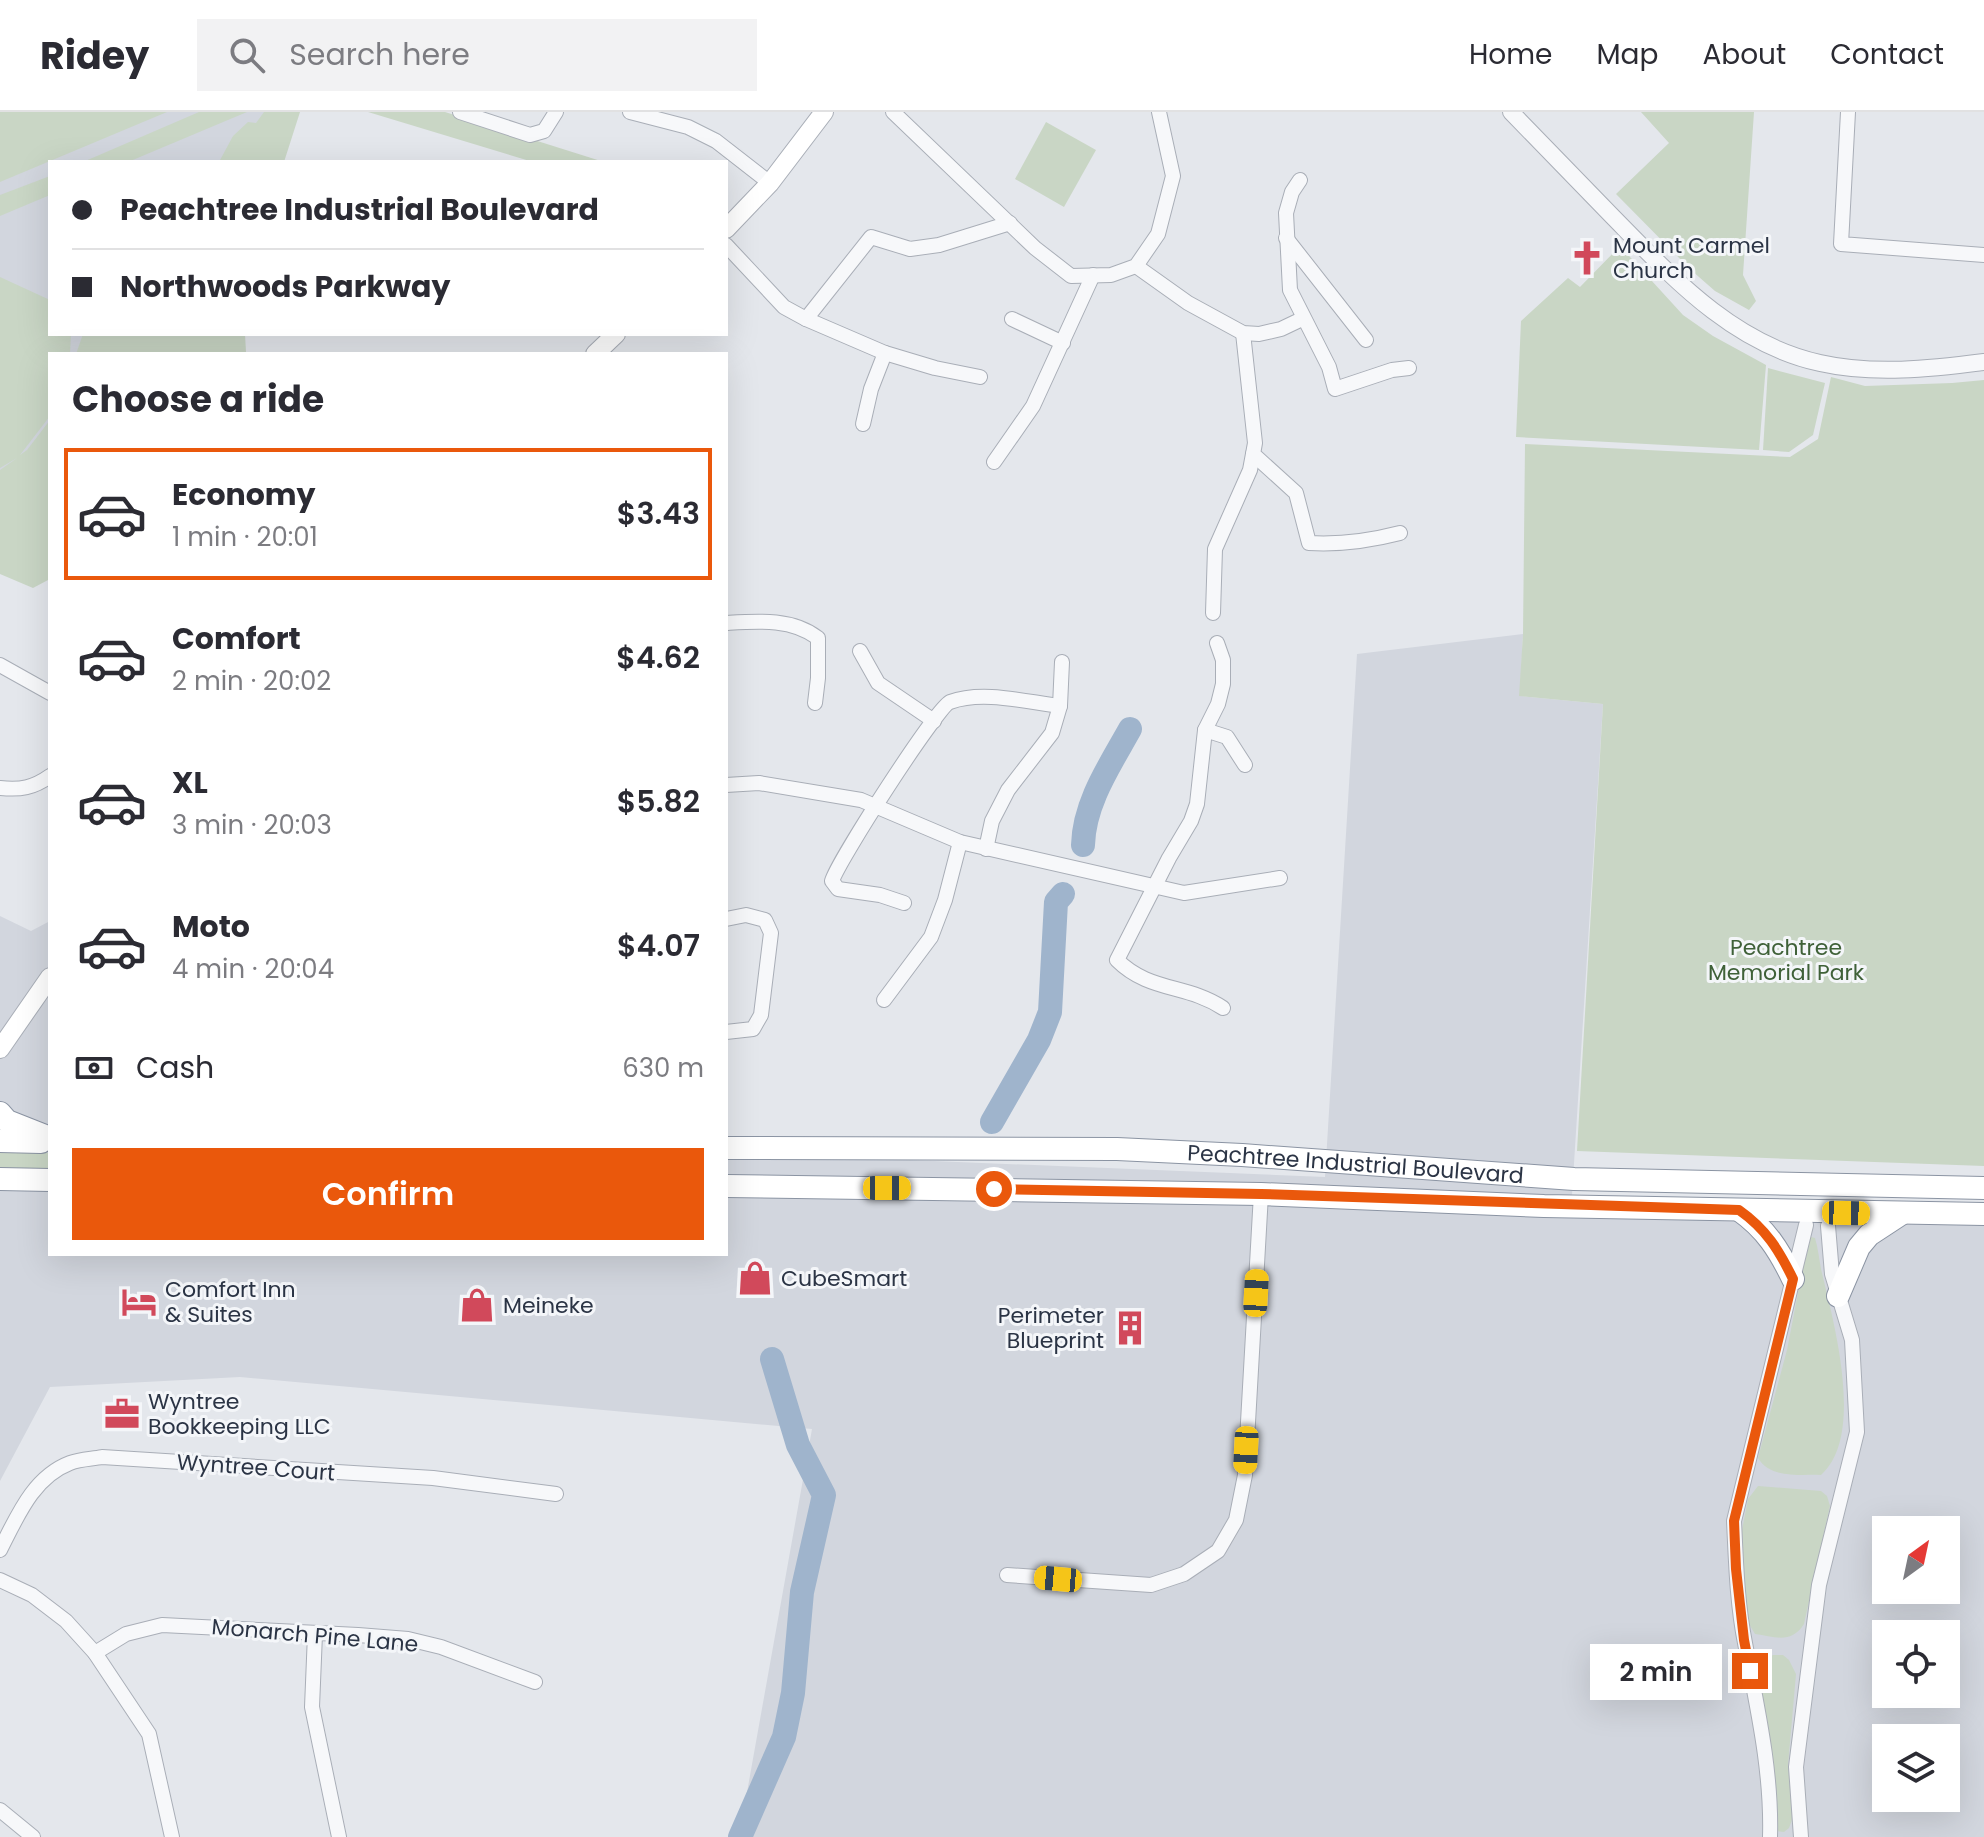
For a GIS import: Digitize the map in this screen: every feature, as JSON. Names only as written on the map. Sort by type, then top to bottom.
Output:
[{"type":"highway","points":[[0,1113],[7,1121],[48,1139]]},
{"type":"highway","points":[[0,1141],[48,1140]]},
{"type":"highway","name":"Peachtree Industrial Boulevard","points":[[728,1148],[1117,1149],[1574,1179],[1984,1188]]},
{"type":"highway","points":[[0,1179],[48,1180]]},
{"type":"highway","name":"Peachtree Industrial Boulevard","points":[[728,1186],[1261,1194],[1739,1210],[1984,1214]]},
{"type":"highway","points":[[1739,1210],[1759,1225],[1778,1248],[1793,1279]]},
{"type":"highway","points":[[1838,1296],[1859,1247],[1869,1235],[1901,1214]]},
{"type":"main road","points":[[728,227],[770,183],[824,112]]},
{"type":"main road","points":[[597,352],[614,336]]},
{"type":"main road","points":[[0,1049],[48,980]]},
{"type":"street","points":[[460,112],[530,135],[544,131],[556,112]]},
{"type":"street","points":[[630,112],[688,127],[716,141],[770,183]]},
{"type":"street","points":[[893,112],[1035,248],[1071,276],[1111,275],[1136,266],[1158,234],[1173,176],[1159,112]]},
{"type":"street","points":[[1511,112],[1681,287],[1722,319],[1771,346],[1819,363],[1865,369],[1938,368],[1984,362]]},
{"type":"street","points":[[1848,112],[1841,244],[1984,255]]},
{"type":"street","points":[[1300,180],[1292,192],[1286,213],[1290,290],[1329,367],[1335,389],[1392,370],[1409,368]]},
{"type":"street","points":[[806,319],[871,237],[910,249],[939,245],[1010,223]]},
{"type":"street","points":[[1286,238],[1366,340]]},
{"type":"street","points":[[728,247],[784,307],[806,319],[885,353],[980,377]]},
{"type":"street","points":[[1136,266],[1188,303],[1243,333],[1259,334],[1281,329],[1302,319]]},
{"type":"street","points":[[994,462],[1033,406],[1093,275]]},
{"type":"street","points":[[1012,319],[1063,343]]},
{"type":"street","points":[[1213,613],[1215,549],[1250,470],[1255,443],[1243,333]]},
{"type":"street","points":[[863,424],[871,389],[885,353]]},
{"type":"street","points":[[1253,454],[1296,493],[1309,543],[1337,545],[1400,533]]},
{"type":"street","points":[[728,623],[765,621],[805,628],[818,638],[815,703]]},
{"type":"street","points":[[1217,643],[1223,660],[1223,684],[1218,704],[1205,730],[1200,784],[1191,821],[1117,960],[1127,971],[1160,985],[1204,995],[1223,1008]]},
{"type":"street","points":[[860,651],[878,683],[934,721]]},
{"type":"street","points":[[986,849],[992,821],[1008,790],[1052,733],[1060,706],[1062,662]]},
{"type":"street","points":[[0,665],[48,692]]},
{"type":"street","points":[[904,903],[880,895],[838,889],[832,881],[875,806],[946,704],[970,696],[1060,706]]},
{"type":"street","points":[[1205,730],[1227,737],[1245,765]]},
{"type":"street","points":[[0,788],[20,790],[36,786],[48,777]]},
{"type":"street","points":[[728,785],[759,783],[861,800],[960,842],[1184,893],[1280,878]]},
{"type":"street","points":[[884,1000],[931,937],[945,900],[960,842]]},
{"type":"street","points":[[728,919],[746,915],[765,920],[771,933],[761,1015],[753,1029],[728,1032]]},
{"type":"street","points":[[1007,1575],[1151,1585],[1184,1574],[1218,1551],[1236,1520],[1245,1475],[1261,1194]]},
{"type":"street","points":[[1770,1837],[1771,1812],[1762,1727],[1744,1640],[1734,1521],[1806,1225]]},
{"type":"street","points":[[1801,1837],[1796,1767],[1819,1585],[1857,1432],[1852,1340],[1832,1274],[1828,1226]]},
{"type":"street","name":"Wyntree Court","points":[[0,1550],[25,1503],[46,1477],[71,1462],[102,1457],[433,1478],[556,1494]]},
{"type":"street","points":[[0,1580],[32,1595],[66,1621],[95,1653],[149,1734],[172,1837]]},
{"type":"street","name":"Monarch Pine Lane","points":[[95,1653],[126,1634],[162,1625],[408,1639],[473,1657],[535,1682]]},
{"type":"street","points":[[315,1634],[312,1707],[339,1837]]},
{"type":"street","points":[[0,1810],[33,1837]]},
{"type":"shaded area","points":[[0,112],[267,112],[238,160],[48,160],[48,336],[109,336],[101,352],[48,352],[48,454],[0,481]]},
{"type":"shaded area","points":[[1523,634],[1520,696],[1603,704],[1571,1211],[1627,1219],[1820,1206],[1984,1206],[1984,1837],[739,1837],[812,1429],[240,1377],[50,1387],[0,1481],[0,916],[31,931],[48,922],[48,1256],[728,1256],[728,1157],[885,1159],[1325,1177],[1357,654]]},
{"type":"green space","points":[[0,112],[167,112],[48,160],[0,182]]},
{"type":"green space","points":[[199,112],[247,112],[133,160],[88,160]]},
{"type":"green space","points":[[264,112],[300,112],[285,160],[220,160],[233,136],[248,122],[256,123]]},
{"type":"green space","points":[[368,112],[445,112],[598,160],[526,160]]},
{"type":"green space","points":[[1641,112],[1754,112],[1743,275],[1756,301],[1749,310],[1715,291],[1616,194],[1669,143]]},
{"type":"green space","points":[[1046,122],[1096,150],[1064,207],[1015,179]]},
{"type":"green space","points":[[48,177],[48,196],[0,216],[0,195]]},
{"type":"green space","points":[[1620,246],[1683,315],[1713,336],[1766,365],[1759,450],[1516,437],[1521,321],[1568,278],[1580,287]]},
{"type":"green space","points":[[0,277],[48,299],[48,336],[71,336],[70,352],[48,352],[48,419],[20,455],[48,423],[48,580],[33,588],[0,574],[0,470],[17,458],[0,468]]},
{"type":"green space","points":[[82,336],[245,336],[246,352],[77,352]]},
{"type":"green space","points":[[1768,368],[1825,383],[1813,435],[1789,452],[1763,450]]},
{"type":"green space","name":"Peachtree Memorial Park","points":[[1831,377],[1865,386],[1984,380],[1984,1166],[1577,1151],[1603,704],[1519,696],[1523,634],[1525,444],[1790,457],[1818,439]]},
{"type":"green space","points":[[0,1152],[48,1153],[48,1171],[0,1170]]},
{"type":"green space","points":[[1811,1237],[1816,1242],[1838,1346],[1844,1406],[1842,1433],[1834,1457],[1821,1475],[1786,1474],[1770,1469],[1758,1458],[1787,1350]]},
{"type":"green space","points":[[1758,1486],[1821,1491],[1827,1496],[1830,1506],[1804,1624],[1788,1637],[1755,1634],[1746,1619],[1742,1530],[1748,1499]]},
{"type":"green space","points":[[1773,1655],[1783,1655],[1796,1674],[1788,1765],[1793,1817],[1784,1832],[1774,1827],[1757,1672],[1761,1662]]},
{"type":"waterway","points":[[1083,845],[1084,829],[1093,799],[1130,729]]},
{"type":"waterway","points":[[992,1122],[1039,1040],[1050,1012],[1056,902],[1063,894]]},
{"type":"waterway","points":[[740,1837],[784,1737],[793,1693],[802,1592],[824,1495],[798,1445],[772,1359]]},
{"type":"place","name":"Mount Carmel Church","points":[[1587,258]]},
{"type":"place","name":"CubeSmart","points":[[755,1278]]},
{"type":"place","name":"Comfort Inn & Suites","points":[[139,1302]]},
{"type":"place","name":"Meineke","points":[[477,1305]]},
{"type":"place","name":"Perimeter Blueprint","points":[[1130,1328]]},
{"type":"place","name":"Wyntree Bookkeeping LLC","points":[[122,1414]]},
{"type":"route","points":[[994,1189],[1261,1194],[1544,1206],[1739,1210],[1759,1225],[1778,1248],[1793,1279],[1734,1521],[1736,1569],[1750,1671]]}]
